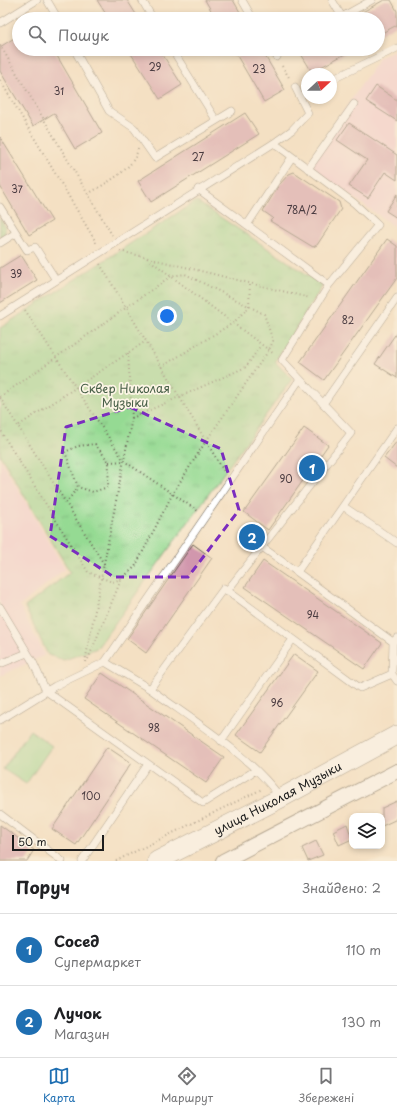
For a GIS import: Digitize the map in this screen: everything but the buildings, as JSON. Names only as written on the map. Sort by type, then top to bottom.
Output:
[{"type":"main road","name":"улица Николая Музыки","points":[[157,861],[276,791],[397,735]]},
{"type":"street","points":[[223,861],[397,771]]},
{"type":"lane","points":[[18,12],[37,0]]},
{"type":"lane","points":[[47,0],[54,12]]},
{"type":"lane","points":[[142,0],[149,12]]},
{"type":"lane","points":[[242,0],[249,12]]},
{"type":"lane","points":[[332,0],[337,12]]},
{"type":"lane","points":[[351,12],[372,0]]},
{"type":"lane","points":[[0,23],[12,16]]},
{"type":"lane","points":[[385,54],[397,48]]},
{"type":"lane","points":[[78,56],[109,111],[134,128],[155,158],[232,110]]},
{"type":"lane","points":[[176,56],[216,120]]},
{"type":"lane","points":[[337,77],[380,56]]},
{"type":"lane","points":[[0,316],[198,189],[274,143],[292,130],[308,113],[295,87]]},
{"type":"lane","points":[[308,169],[354,104]]},
{"type":"lane","points":[[227,591],[351,433],[282,360],[329,285],[378,225],[354,203],[274,143]]},
{"type":"lane","points":[[247,225],[292,157]]},
{"type":"lane","points":[[198,189],[329,285]]},
{"type":"lane","points":[[0,207],[27,250],[35,247],[56,280]]},
{"type":"lane","points":[[0,243],[16,232]]},
{"type":"lane","points":[[322,404],[397,298]]},
{"type":"lane","points":[[0,720],[46,691],[106,662],[300,379]]},
{"type":"lane","points":[[297,572],[397,428]]},
{"type":"lane","points":[[343,506],[397,543]]},
{"type":"lane","points":[[262,547],[395,640],[392,674],[397,681]]},
{"type":"lane","points":[[150,689],[224,588],[360,688],[392,674]]},
{"type":"lane","points":[[0,607],[27,653],[46,691],[203,803],[256,770]]},
{"type":"lane","points":[[221,741],[293,639]]},
{"type":"lane","points":[[0,664],[27,653]]},
{"type":"lane","points":[[106,662],[150,689],[221,741],[243,758],[276,791]]},
{"type":"lane","points":[[82,861],[148,764]]},
{"type":"lane","points":[[0,814],[62,861]]},
{"type":"path","points":[[0,45],[116,242]]},
{"type":"path","points":[[278,56],[295,87]]},
{"type":"path","points":[[0,80],[104,250],[146,257],[319,300]]},
{"type":"path","points":[[88,194],[125,169],[137,154],[140,136]]},
{"type":"path","points":[[95,256],[230,481]]},
{"type":"path","points":[[146,257],[282,360]]},
{"type":"path","points":[[83,673],[122,579],[135,567],[173,494],[206,441],[269,350],[273,340],[264,314],[185,274],[171,276],[0,397],[104,564]]},
{"type":"path","points":[[161,367],[233,323],[249,307],[250,283]]},
{"type":"path","points":[[21,303],[124,461],[206,516]]},
{"type":"path","points":[[18,426],[146,341]]},
{"type":"path","points":[[132,418],[246,367],[261,345]]},
{"type":"path","points":[[83,673],[132,418],[128,353]]},
{"type":"path","points":[[0,428],[3,436],[88,572],[101,579],[112,582],[122,579]]},
{"type":"path","points":[[95,444],[109,462],[108,486],[93,492],[78,487],[65,452],[78,446],[95,444]]},
{"type":"path","points":[[109,462],[124,461]]},
{"type":"path","points":[[66,504],[78,487]]},
{"type":"path","points":[[116,861],[276,791]]},
{"type":"highlighted area","points":[[130,407],[221,449],[239,510],[188,577],[114,577],[50,536],[66,427]]},
{"type":"shaded area","points":[[397,49],[397,228],[307,166],[379,58]]},
{"type":"shaded area","points":[[0,458],[65,569],[20,606],[45,655],[0,676]]},
{"type":"green space","name":"Сквер Николая Музыки","points":[[196,201],[323,285],[275,362],[292,379],[97,648],[64,660],[48,655],[25,607],[70,572],[0,455],[0,328]]},
{"type":"green space","points":[[0,218],[5,226],[5,233],[0,237]]},
{"type":"green space","points":[[30,730],[52,746],[26,784],[3,769]]},
{"type":"place","name":"Сосед","points":[[312,468]]},
{"type":"place","name":"Лучок","points":[[252,537]]}]
